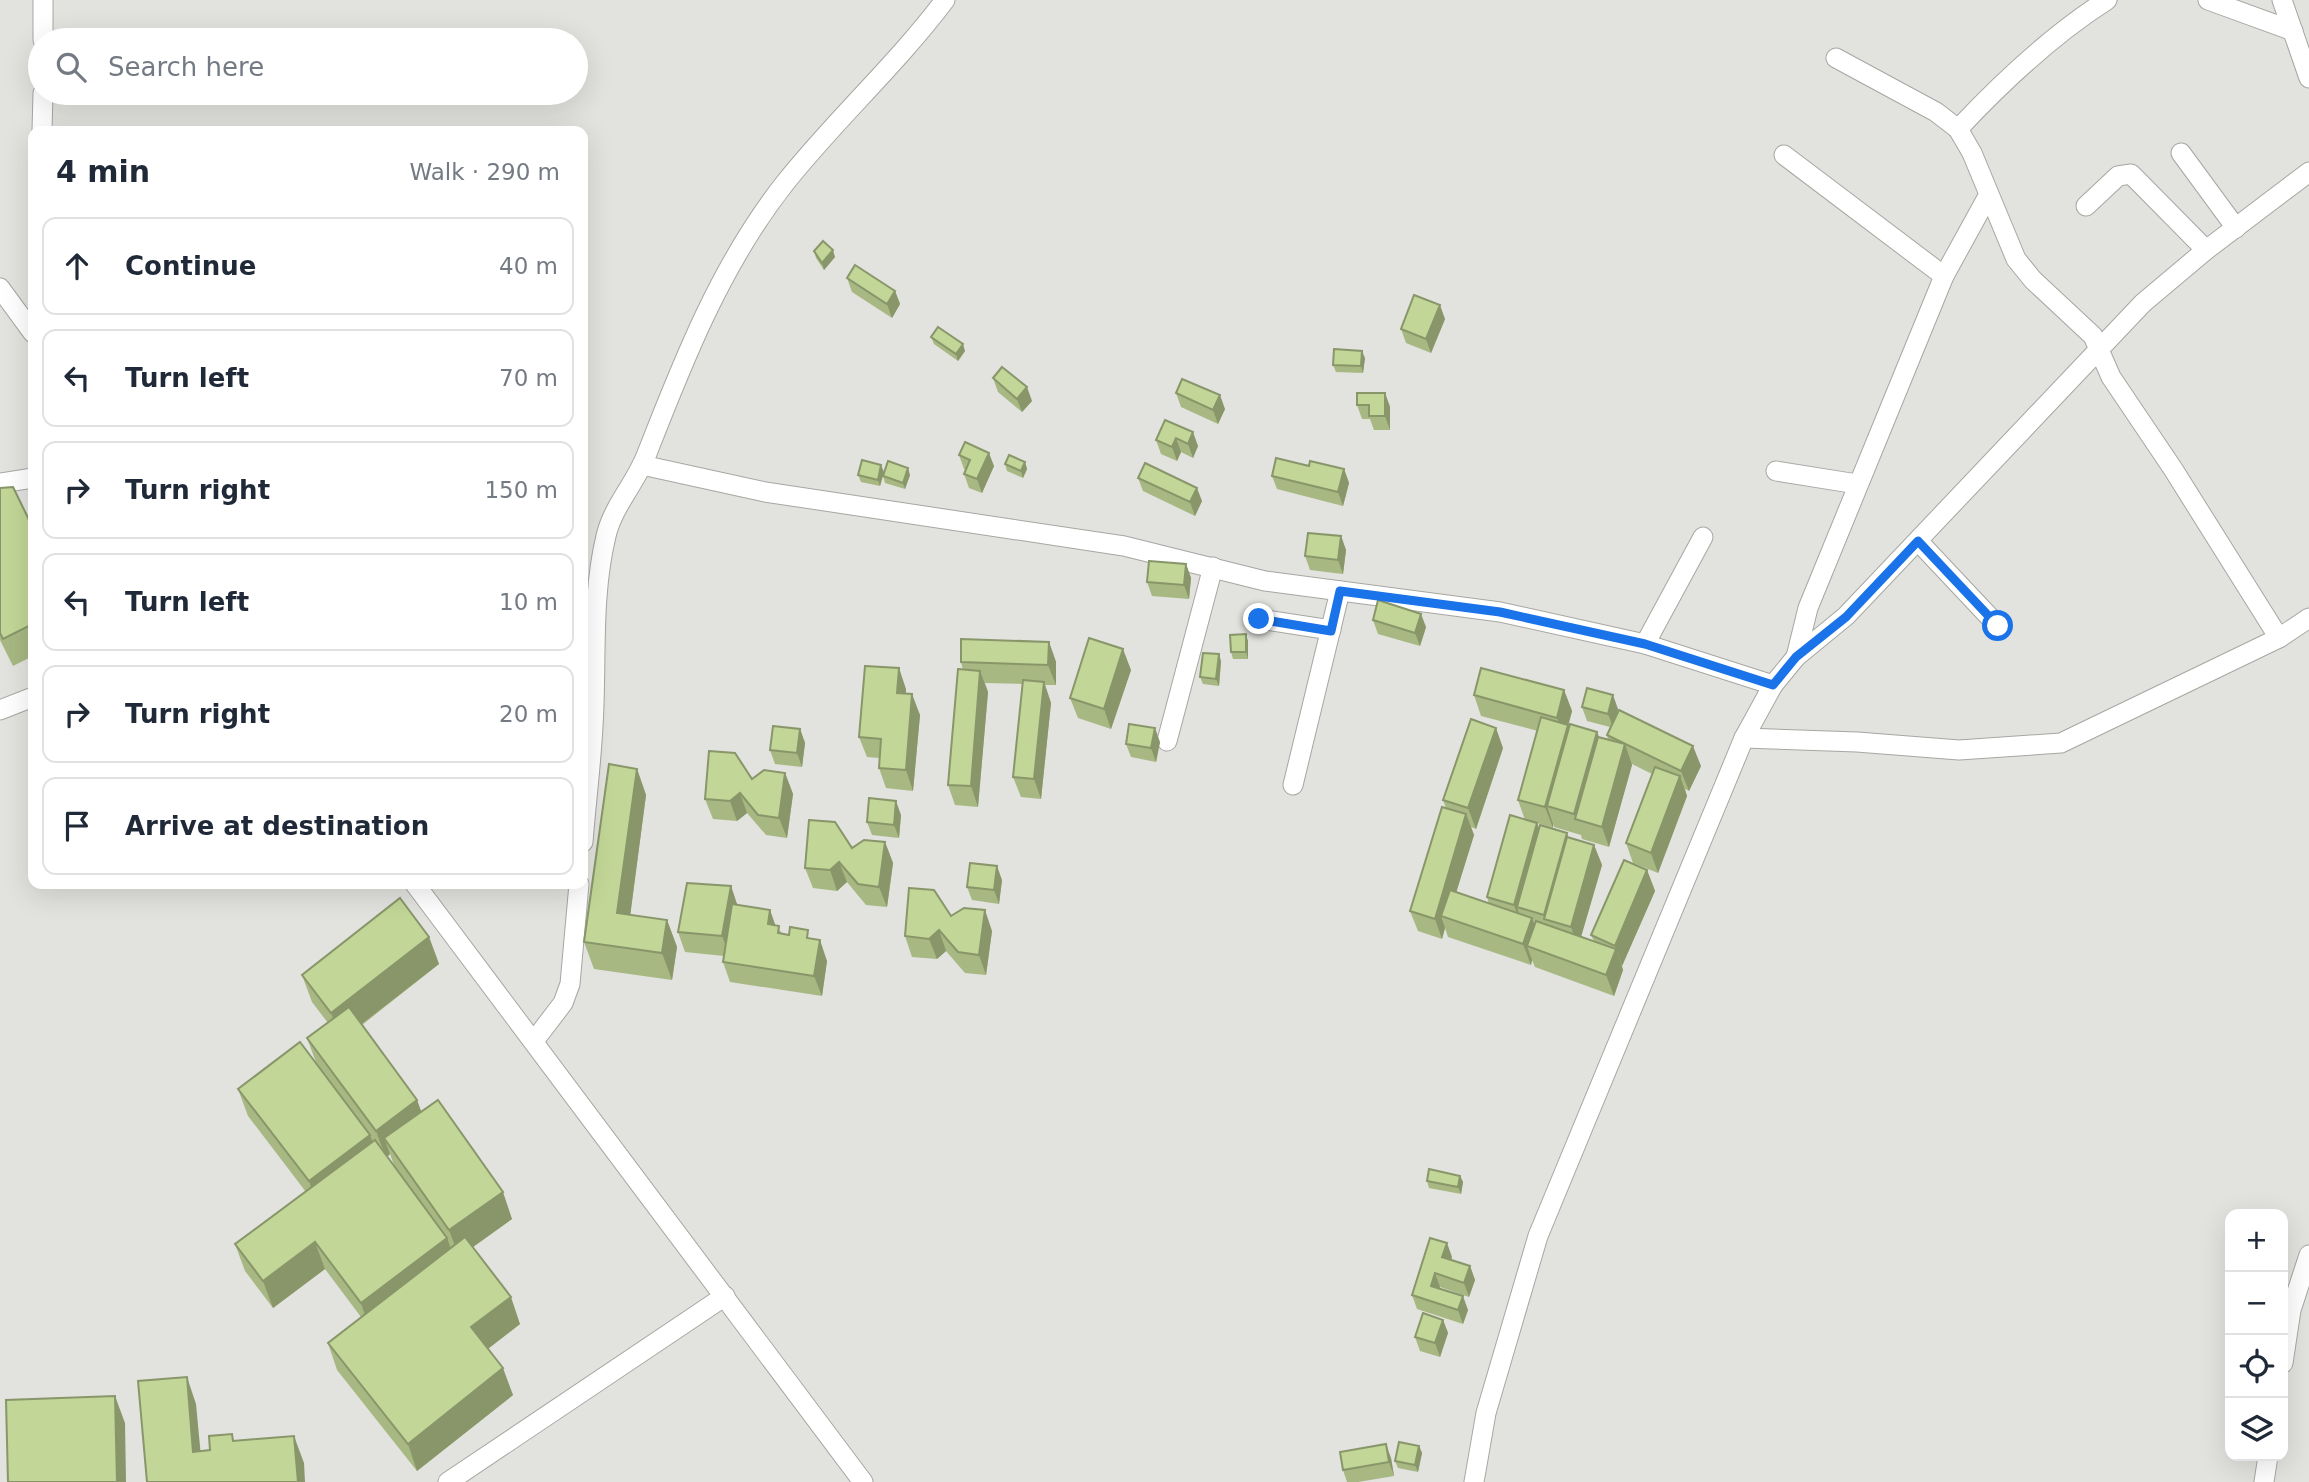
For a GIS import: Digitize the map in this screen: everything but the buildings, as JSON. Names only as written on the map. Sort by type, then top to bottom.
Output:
[{"type":"street","points":[[43,0],[43,28]]},
{"type":"street","points":[[588,784],[593,726],[595,615],[601,561],[616,508],[642,465],[691,341],[741,248],[784,184],[921,31],[945,0]]},
{"type":"street","points":[[1958,129],[1997,87],[2083,15],[2107,0]]},
{"type":"street","points":[[2208,0],[2293,31]]},
{"type":"street","points":[[2282,0],[2309,78]]},
{"type":"street","points":[[1836,58],[1936,112],[1958,129],[1972,153],[2016,259],[2061,307],[2084,325],[2111,377],[2279,638]]},
{"type":"street","points":[[42,126],[43,105]]},
{"type":"street","points":[[2181,153],[2236,228]]},
{"type":"street","points":[[1784,155],[1944,276]]},
{"type":"street","points":[[1474,1482],[1486,1413],[1538,1236],[1744,738],[1773,685],[1796,657],[1846,617],[2144,303],[2206,250],[2309,172]]},
{"type":"street","points":[[2086,206],[2118,176],[2131,174],[2206,250]]},
{"type":"street","points":[[1796,657],[1808,608],[1857,484],[1944,276],[1988,196]]},
{"type":"street","points":[[0,288],[28,326]]},
{"type":"street","points":[[642,465],[765,492],[1124,547],[1265,581],[1500,612],[1645,644],[1773,685]]},
{"type":"street","points":[[1776,471],[1857,484]]},
{"type":"street","points":[[0,483],[28,479]]},
{"type":"street","points":[[1645,644],[1703,537]]},
{"type":"street","points":[[1918,541],[1998,626]]},
{"type":"street","points":[[1167,741],[1213,567]]},
{"type":"street","points":[[1293,785],[1340,591]]},
{"type":"street","points":[[1744,738],[1857,742],[1959,750],[2061,743],[2279,638],[2309,618]]},
{"type":"street","points":[[1259,619],[1331,631]]},
{"type":"street","points":[[0,710],[28,699]]},
{"type":"street","points":[[419,889],[863,1482]]},
{"type":"street","points":[[534,1041],[563,1003],[570,984],[579,889]]},
{"type":"street","points":[[2287,1335],[2291,1310],[2309,1255]]},
{"type":"street","points":[[448,1482],[725,1296]]},
{"type":"street","points":[[2264,1482],[2267,1461]]},
{"type":"route","points":[[1259,619],[1331,631],[1340,591],[1500,612],[1645,644],[1773,685],[1796,657],[1846,617],[1918,541],[1998,626]]}]
